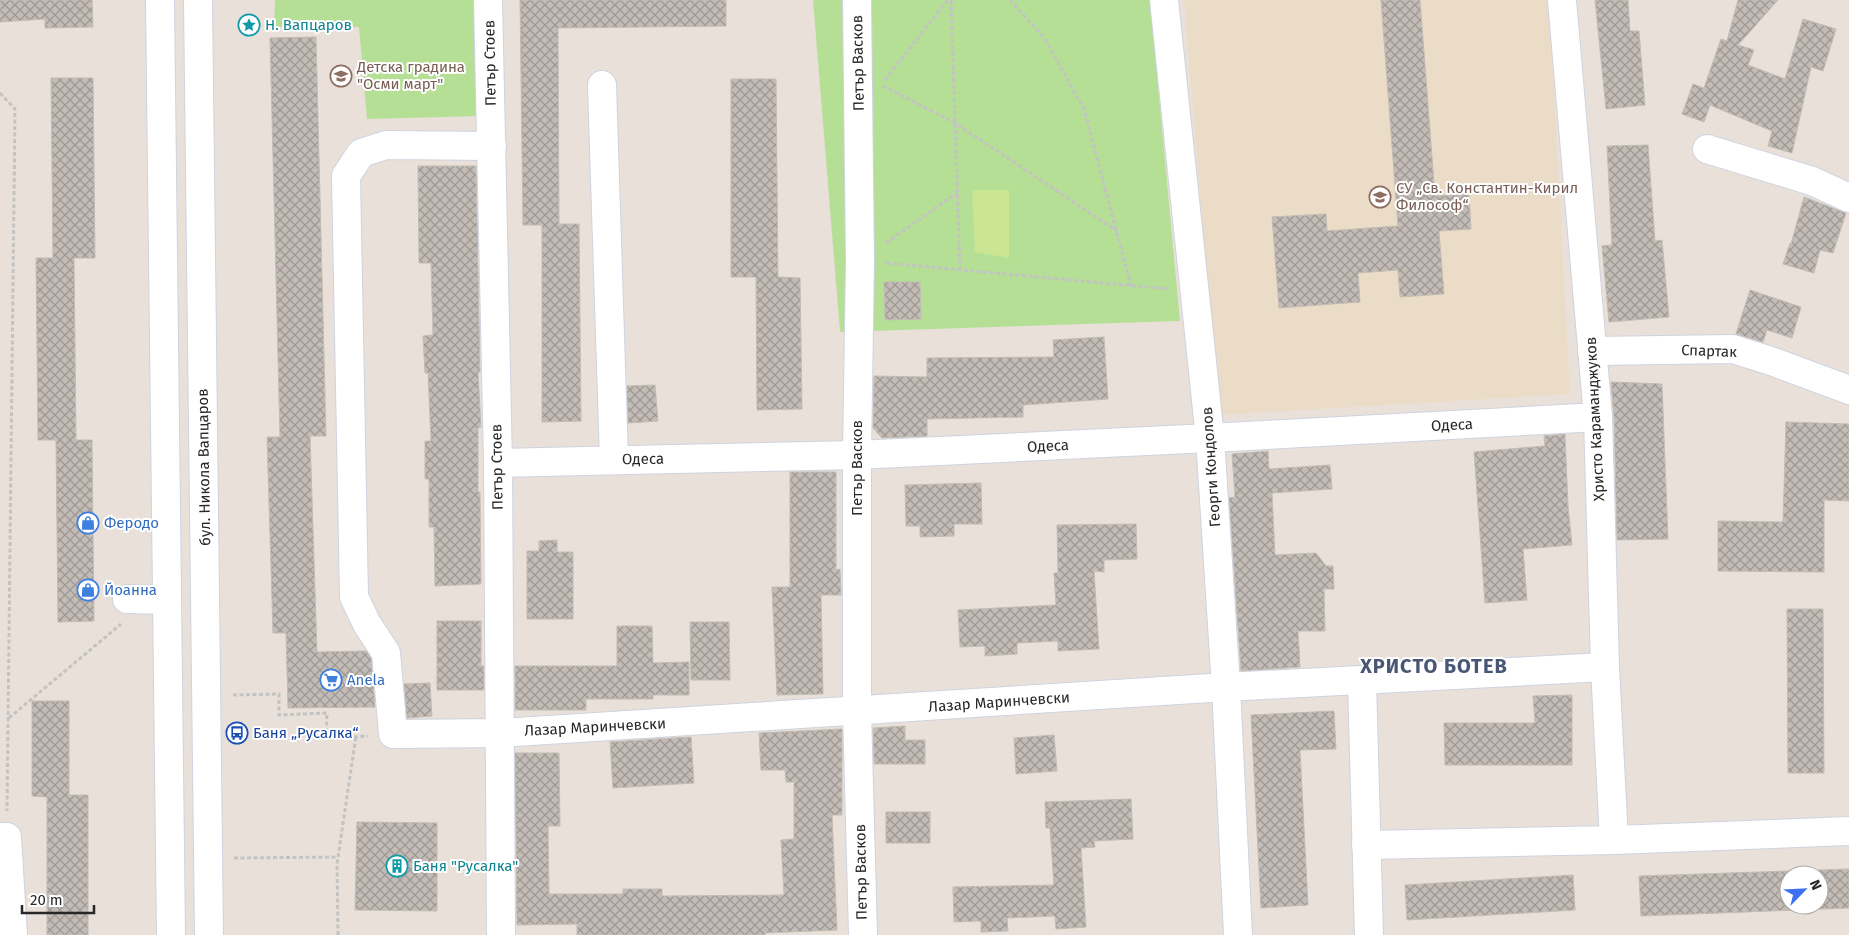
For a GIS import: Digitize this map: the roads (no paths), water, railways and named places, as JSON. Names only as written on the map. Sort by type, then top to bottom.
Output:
[{"type":"street","points":[[160,0],[171,935]]},
{"type":"street","name":"бул. Никола Вапцаров","points":[[198,0],[209,935]]},
{"type":"street","name":"Петър Стоев","points":[[488,0],[498,463],[501,935]]},
{"type":"street","name":"Петър Васков","points":[[858,0],[860,261],[857,455],[857,711],[863,935]]},
{"type":"street","name":"Георги Кондолов","points":[[1164,0],[1210,438],[1226,688],[1238,935]]},
{"type":"street","name":"Христо Караманджуков","points":[[1562,0],[1598,417],[1604,667],[1614,840]]},
{"type":"street","points":[[602,85],[614,460]]},
{"type":"street","name":"Лазар Маринчевски","points":[[492,146],[386,145],[361,153],[346,176],[354,597],[367,624],[386,653],[393,734],[499,733],[1226,688],[1604,667]]},
{"type":"street","points":[[1707,149],[1812,181],[1849,198]]},
{"type":"street","name":"Спартак","points":[[1592,351],[1733,349],[1849,390]]},
{"type":"street","name":"Одеса","points":[[498,463],[857,455],[1598,417]]},
{"type":"street","points":[[126,599],[167,600]]},
{"type":"street","points":[[1362,680],[1369,935]]},
{"type":"street","points":[[1366,845],[1614,840],[1849,832]]},
{"type":"street","points":[[4,837],[13,935]]},
{"type":"place","name":"Н. Вапцаров","points":[[249,25]]},
{"type":"place","name":"Детска градина \"Осми март\"","points":[[341,76]]},
{"type":"place","name":"СУ „Св. Константин-Кирил Философ“","points":[[1380,197]]},
{"type":"place","name":"Феродо","points":[[88,523]]},
{"type":"place","name":"Йоанна","points":[[88,590]]},
{"type":"place","name":"Anela","points":[[331,680]]},
{"type":"place","name":"Баня „Русалка“","points":[[237,733]]},
{"type":"place","name":"Баня \"Русалка\"","points":[[397,866]]},
{"type":"district","name":"ХРИСТО БОТЕВ","points":[[1434,666]]}]
